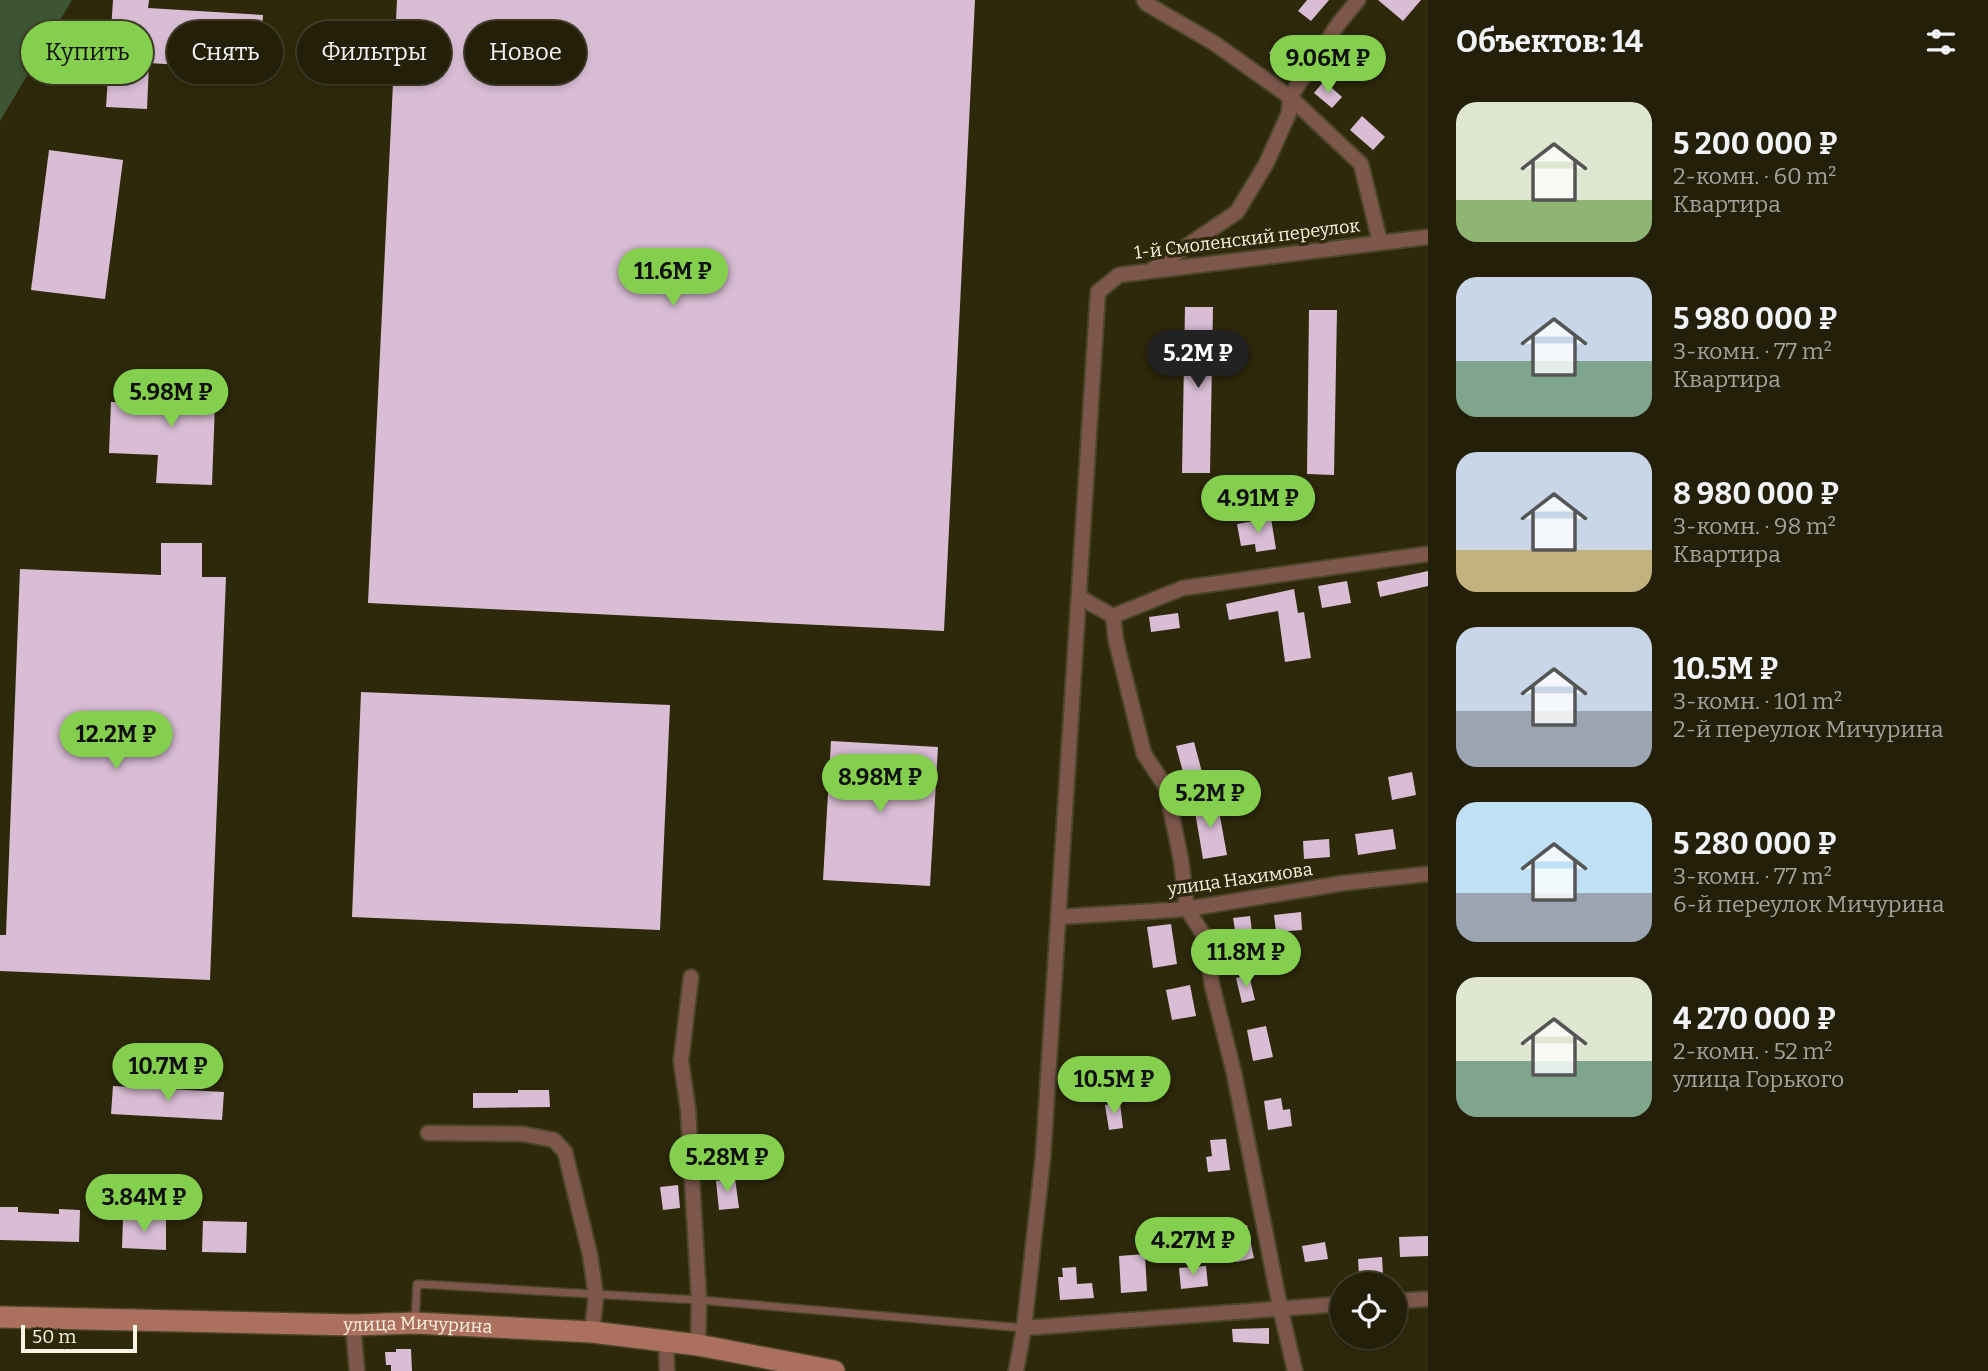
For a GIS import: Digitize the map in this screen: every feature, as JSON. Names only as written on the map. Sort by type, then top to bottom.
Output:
[{"type":"main road","name":"улица Мичурина","points":[[0,1317],[353,1325],[415,1323],[592,1332],[698,1345],[834,1371]]},
{"type":"street","name":"1-й Смоленский переулок","points":[[1144,0],[1214,43],[1290,97],[1361,164],[1380,242]]},
{"type":"street","points":[[1150,271],[1237,212],[1266,164],[1289,113],[1290,97],[1339,23],[1358,0]]},
{"type":"street","name":"1-й Смоленский переулок","points":[[1079,597],[1098,292],[1119,275],[1428,237]]},
{"type":"street","points":[[1113,616],[1183,588],[1428,554]]},
{"type":"street","points":[[1016,1371],[1024,1328],[1043,1157],[1079,597],[1113,616],[1144,754],[1166,787],[1181,860],[1187,909],[1205,937],[1212,985],[1234,1073],[1295,1371]]},
{"type":"street","name":"улица Нахимова","points":[[1058,917],[1187,909],[1344,883],[1428,874]]},
{"type":"street","points":[[691,977],[681,1061],[688,1109],[699,1300],[698,1345]]},
{"type":"street","points":[[429,1133],[523,1134],[554,1140],[565,1152],[597,1296],[592,1332]]},
{"type":"street","points":[[1407,1300],[1428,1299]]},
{"type":"street","points":[[1024,1328],[1330,1305]]},
{"type":"street","points":[[353,1325],[357,1371]]},
{"type":"street","points":[[666,1340],[667,1371]]},
{"type":"lane","points":[[415,1323],[417,1284],[699,1300],[1024,1328]]},
{"type":"green space","points":[[0,0],[72,0],[60,21],[21,21],[22,84],[0,121]]},
{"type":"building","points":[[113,0],[149,0],[148,8],[263,15],[263,21],[167,21],[167,64],[153,63],[153,21],[112,21]]},
{"type":"building","points":[[397,0],[975,0],[944,631],[368,603],[393,84],[451,84],[451,21],[396,21]]},
{"type":"building","points":[[1307,0],[1329,0],[1311,21],[1298,11]]},
{"type":"building","points":[[1378,0],[1421,0],[1403,21]]},
{"type":"building","points":[[1278,41],[1289,51],[1279,62],[1269,53]]},
{"type":"building","points":[[1324,81],[1342,97],[1332,108],[1314,93]]},
{"type":"building","points":[[108,84],[148,84],[147,109],[106,107]]},
{"type":"building","points":[[1362,116],[1385,137],[1373,150],[1350,130]]},
{"type":"building","points":[[49,150],[123,160],[105,299],[31,290]]},
{"type":"building","points":[[1185,307],[1213,307],[1210,473],[1182,473]]},
{"type":"building","points":[[1309,310],[1337,310],[1334,475],[1307,474]]},
{"type":"building","points":[[161,374],[216,376],[212,485],[156,483],[158,455],[109,453],[111,402],[160,403]]},
{"type":"building","points":[[1271,518],[1276,549],[1256,552],[1255,544],[1241,546],[1237,524]]},
{"type":"building","points":[[161,543],[202,543],[202,577],[226,577],[210,980],[0,971],[0,935],[6,935],[20,569],[161,575]]},
{"type":"building","points":[[1428,571],[1428,586],[1380,597],[1377,582]]},
{"type":"building","points":[[1347,581],[1351,603],[1322,608],[1318,586]]},
{"type":"building","points":[[1294,589],[1298,613],[1304,612],[1311,658],[1285,662],[1278,611],[1229,620],[1226,604]]},
{"type":"building","points":[[1178,613],[1180,628],[1151,632],[1149,617]]},
{"type":"building","points":[[361,692],[670,705],[660,930],[352,917]]},
{"type":"building","points":[[831,741],[938,747],[930,886],[823,880]]},
{"type":"building","points":[[1194,742],[1202,772],[1184,776],[1176,746]]},
{"type":"building","points":[[1412,772],[1416,795],[1392,800],[1388,777]]},
{"type":"building","points":[[1217,800],[1227,855],[1203,859],[1194,806]]},
{"type":"building","points":[[1393,829],[1396,849],[1358,855],[1355,834]]},
{"type":"building","points":[[1329,839],[1330,857],[1304,859],[1303,841]]},
{"type":"building","points":[[1301,912],[1302,930],[1276,932],[1274,915]]},
{"type":"building","points":[[1250,916],[1253,939],[1237,942],[1233,918]]},
{"type":"building","points":[[1171,924],[1177,964],[1153,968],[1147,927]]},
{"type":"building","points":[[1249,975],[1255,1000],[1242,1003],[1236,978]]},
{"type":"building","points":[[1190,985],[1196,1016],[1172,1020],[1166,990]]},
{"type":"building","points":[[1266,1026],[1273,1057],[1253,1061],[1247,1030]]},
{"type":"building","points":[[113,1086],[224,1092],[222,1120],[111,1114]]},
{"type":"building","points":[[518,1090],[549,1090],[550,1107],[473,1108],[473,1093],[518,1093]]},
{"type":"building","points":[[1281,1098],[1283,1110],[1290,1109],[1292,1126],[1268,1130],[1264,1101]]},
{"type":"building","points":[[1120,1103],[1123,1128],[1109,1130],[1105,1105]]},
{"type":"building","points":[[1226,1139],[1230,1170],[1208,1172],[1206,1157],[1212,1156],[1210,1140]]},
{"type":"building","points":[[735,1178],[739,1208],[719,1210],[716,1181]]},
{"type":"building","points":[[678,1185],[680,1208],[663,1210],[660,1187]]},
{"type":"building","points":[[0,1207],[18,1207],[18,1212],[59,1214],[59,1209],[80,1210],[79,1242],[0,1240]]},
{"type":"building","points":[[123,1218],[166,1220],[166,1250],[122,1248]]},
{"type":"building","points":[[203,1221],[247,1222],[246,1253],[202,1252]]},
{"type":"building","points":[[1247,1225],[1254,1258],[1237,1262],[1233,1240],[1228,1241],[1226,1230]]},
{"type":"building","points":[[1428,1236],[1428,1256],[1400,1257],[1399,1237]]},
{"type":"building","points":[[1325,1242],[1328,1259],[1305,1262],[1302,1246]]},
{"type":"building","points":[[1145,1254],[1147,1291],[1121,1293],[1119,1256]]},
{"type":"building","points":[[1382,1257],[1383,1272],[1359,1272],[1358,1259]]},
{"type":"building","points":[[1206,1266],[1208,1286],[1181,1289],[1179,1268]]},
{"type":"building","points":[[1076,1267],[1077,1284],[1092,1283],[1094,1298],[1060,1300],[1058,1277],[1063,1277],[1062,1268]]},
{"type":"building","points":[[1269,1328],[1269,1344],[1233,1342],[1232,1329]]},
{"type":"building","points":[[396,1349],[411,1349],[412,1371],[391,1371],[391,1365],[386,1365],[385,1352],[396,1352]]}]
